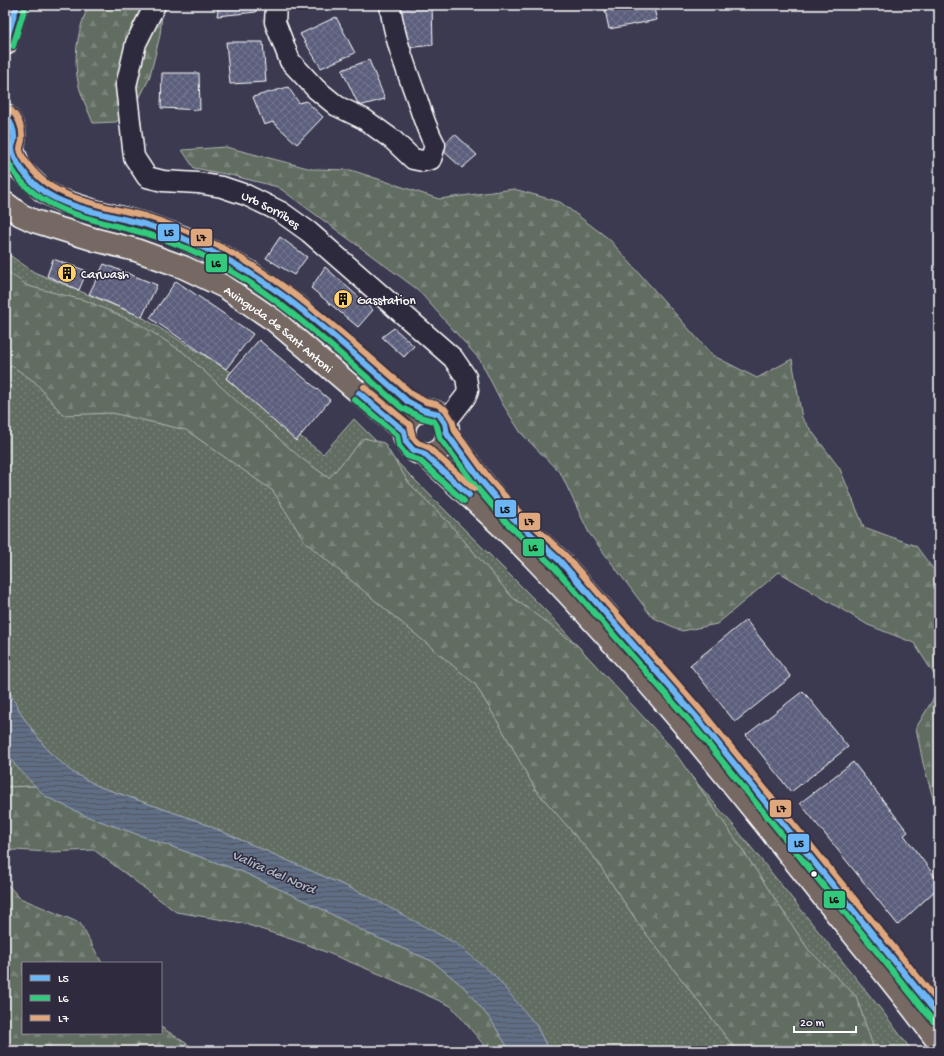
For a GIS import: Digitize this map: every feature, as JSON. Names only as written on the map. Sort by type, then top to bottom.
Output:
[{"type":"main road","points":[[5,44],[17,5]]},
{"type":"main road","points":[[5,115],[14,130],[14,139],[8,152]]},
{"type":"main road","name":"Avinguda de Sant Antoni","points":[[8,152],[20,169],[43,191],[60,200],[91,210],[145,224],[182,237],[249,272],[298,307],[407,400],[423,410]]},
{"type":"main road","name":"Avinguda de Sant Antoni","points":[[5,202],[21,215],[34,221],[96,240],[136,250],[183,267],[225,287],[275,321],[404,431]]},
{"type":"main road","points":[[939,1016],[698,720],[560,561],[513,518],[468,464],[439,414],[423,410],[416,412],[410,417],[404,431],[406,442],[409,446],[413,450],[423,454],[475,501],[532,556],[620,650],[738,790],[908,1002],[939,1043]]},
{"type":"main road","points":[[423,454],[439,449],[443,444],[446,428]]},
{"type":"street","name":"Urb Sorribes","points":[[155,5],[136,43],[126,86],[134,157],[147,177],[162,181],[198,183],[222,187],[240,193],[281,212],[309,232],[453,358],[461,368],[466,377],[468,390],[466,396],[446,428]]},
{"type":"street","points":[[276,5],[276,22],[290,60],[316,89],[336,106],[364,120],[393,140],[413,159],[423,161],[431,159],[435,145],[428,131],[405,66],[392,23],[390,5]]},
{"type":"green space","points":[[89,5],[163,5],[160,35],[149,79],[137,103],[116,122],[93,123],[78,82],[76,52],[79,33]]},
{"type":"green space","points":[[226,147],[312,169],[351,170],[439,199],[514,189],[560,202],[609,239],[712,355],[757,378],[792,359],[802,418],[840,469],[864,527],[916,546],[939,577],[939,682],[914,643],[868,625],[779,572],[717,624],[682,631],[652,617],[589,533],[561,474],[521,433],[502,403],[480,360],[417,289],[278,187],[194,168],[182,150]]},
{"type":"green space","points":[[5,252],[34,272],[142,317],[231,372],[226,379],[323,454],[354,419],[545,610],[606,677],[734,826],[883,1012],[912,1051],[549,1051],[536,1025],[406,918],[368,896],[198,821],[100,787],[72,772],[48,751],[23,717],[5,684]]},
{"type":"green space","points":[[5,270],[28,286],[87,301],[141,325],[183,352],[301,458],[329,478],[364,438],[384,443],[409,483],[449,523],[512,597],[577,645],[671,747],[736,840],[808,949],[856,996],[876,1051],[737,1051],[640,926],[594,857],[535,789],[475,684],[305,542],[273,491],[186,430],[112,413],[63,415],[35,382],[12,366],[5,370]]},
{"type":"green space","points":[[939,689],[939,819],[923,763],[916,728]]},
{"type":"green space","points":[[5,749],[15,765],[36,786],[5,787]]},
{"type":"green space","points":[[36,786],[45,796],[86,816],[243,872],[322,909],[367,933],[432,961],[465,988],[491,1020],[510,1051],[489,1051],[451,1006],[382,975],[306,944],[242,923],[176,912],[94,850],[49,852],[14,850],[5,852],[5,787]]},
{"type":"green space","points":[[5,882],[20,898],[80,923],[101,962],[22,962],[22,1034],[162,1034],[162,1028],[198,1051],[5,1051]]},
{"type":"water","name":"Valira del Nord","points":[[5,684],[23,717],[48,751],[72,772],[100,787],[198,821],[368,896],[457,944],[495,976],[536,1025],[549,1051],[510,1051],[491,1020],[465,988],[432,961],[367,933],[322,909],[243,872],[86,816],[45,796],[15,765],[5,749]]},
{"type":"building","points":[[219,5],[256,5],[256,12],[217,16]]},
{"type":"building","points":[[400,5],[432,5],[433,45],[406,48]]},
{"type":"building","points":[[604,5],[653,5],[657,20],[609,29]]},
{"type":"building","points":[[336,17],[355,53],[321,68],[300,34]]},
{"type":"building","points":[[226,42],[263,42],[266,82],[230,84]]},
{"type":"building","points":[[369,60],[385,99],[359,106],[342,70]]},
{"type":"building","points":[[162,73],[199,73],[200,110],[161,108]]},
{"type":"building","points":[[288,87],[299,103],[306,101],[323,117],[297,144],[273,122],[264,125],[253,97]]},
{"type":"building","points":[[455,134],[477,155],[462,168],[440,148]]},
{"type":"building","points":[[280,237],[307,257],[294,275],[266,258]]},
{"type":"building","name":"Carwash","points":[[53,259],[87,271],[79,290],[47,276]]},
{"type":"building","points":[[104,264],[157,285],[142,317],[89,294]]},
{"type":"building","name":"Gasstation","points":[[325,267],[373,310],[358,327],[311,288]]},
{"type":"building","points":[[176,281],[253,334],[226,369],[150,318]]},
{"type":"building","points":[[394,328],[414,346],[404,357],[382,337]]},
{"type":"building","points":[[259,340],[330,400],[296,441],[226,378]]},
{"type":"building","points":[[746,620],[791,677],[735,722],[690,665]]},
{"type":"building","points":[[803,691],[848,747],[791,792],[746,735]]},
{"type":"building","points":[[853,762],[908,832],[904,835],[939,882],[939,887],[898,925],[800,803]]},
{"type":"transit line","name":"L5","points":[[5,44],[17,5]]},
{"type":"transit line","name":"L6","points":[[13,46],[25,7]]},
{"type":"transit line","name":"L7","points":[[11,110],[16,116],[21,127],[22,140],[20,149],[23,158],[45,182],[54,188],[78,199],[145,216],[167,224],[197,236],[233,254],[261,271],[313,309],[412,394],[426,402],[436,404],[445,409],[452,420],[455,431],[489,478],[519,512],[566,556],[704,714],[939,1003]]},
{"type":"transit line","name":"L5","points":[[5,115],[11,123],[13,130],[14,140],[12,148],[15,159],[26,175],[39,188],[49,195],[75,206],[144,224],[172,234],[229,261],[257,277],[309,316],[334,336],[407,401],[423,410],[439,414],[445,423],[447,434],[483,483],[513,518],[560,561],[698,719],[939,1016]]},
{"type":"transit line","name":"L6","points":[[5,153],[9,164],[16,175],[30,190],[47,202],[65,211],[85,218],[166,240],[200,254],[232,271],[292,313],[402,408],[420,417],[434,421],[440,438],[477,488],[508,524],[554,567],[692,724],[933,1021]]},
{"type":"transit line","name":"L7","points":[[364,387],[410,425],[413,438],[418,443],[428,447],[474,489]]},
{"type":"transit line","name":"L5","points":[[359,393],[404,431],[406,442],[413,450],[423,453],[469,495]]},
{"type":"transit line","name":"L6","points":[[354,399],[397,435],[399,446],[407,456],[419,460],[464,501]]},
{"type":"place","name":"Carwash","points":[[67,273]]},
{"type":"place","name":"Gasstation","points":[[343,299]]}]
